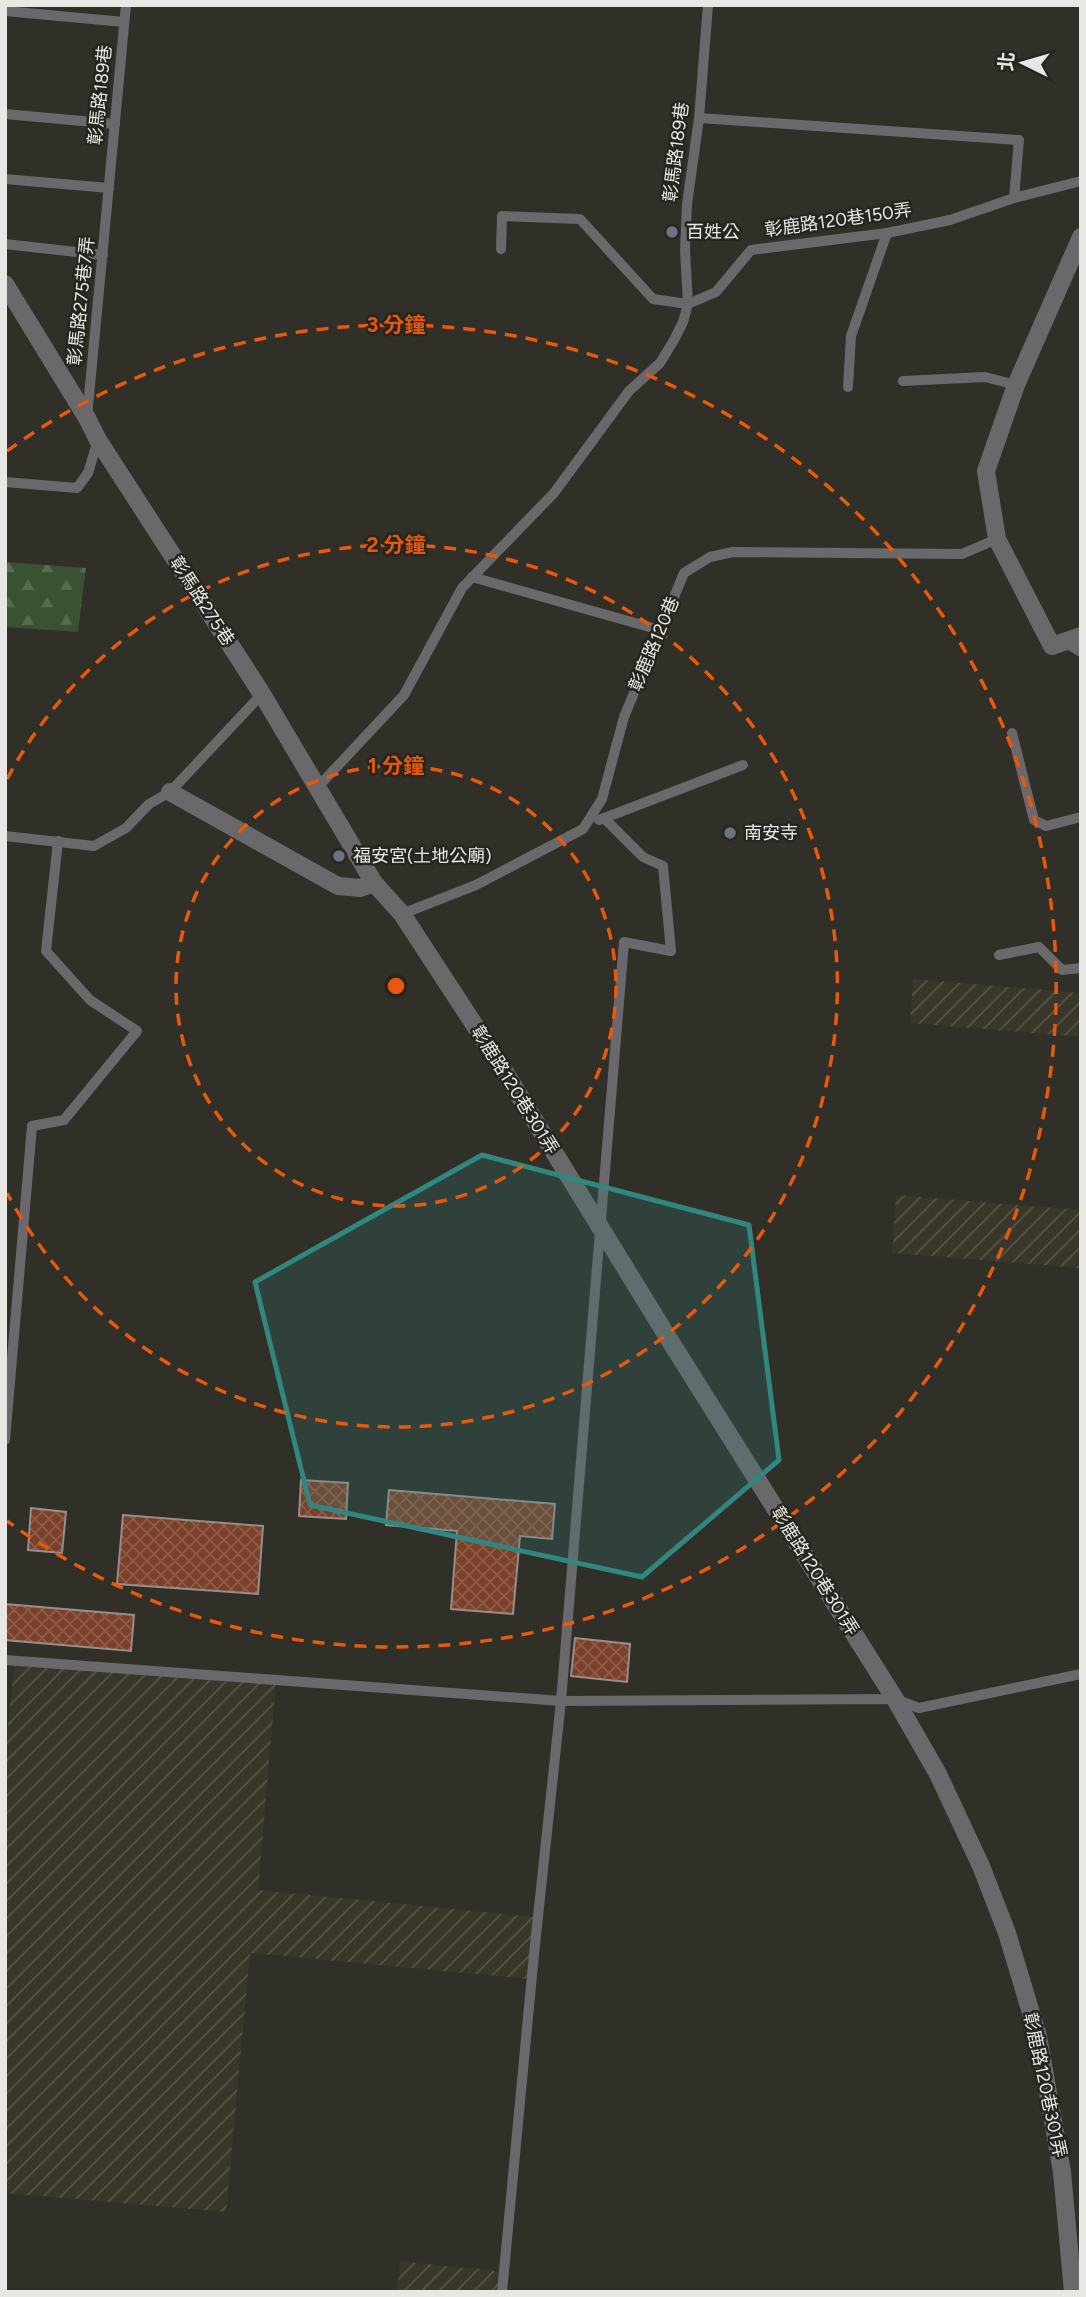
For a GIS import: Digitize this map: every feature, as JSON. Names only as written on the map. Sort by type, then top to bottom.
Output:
[{"type":"street","points":[[1081,237],[1016,385],[986,471],[997,539],[1058,644],[1081,636]]},
{"type":"street","name":"彰馬路275巷","points":[[5,284],[11,301],[87,418],[97,440],[262,694],[374,883],[402,914]]},
{"type":"street","points":[[170,792],[338,887],[360,888],[374,883]]},
{"type":"street","name":"彰鹿路120巷301弄","points":[[402,914],[498,1061],[895,1699],[938,1774],[981,1866],[1007,1933],[1038,2036],[1062,2172],[1073,2292]]},
{"type":"lane","name":"彰馬路189巷","points":[[109,188],[126,5]]},
{"type":"lane","name":"彰馬路189巷","points":[[688,304],[687,204],[699,118],[708,5]]},
{"type":"lane","points":[[5,10],[124,22]]},
{"type":"lane","points":[[5,114],[115,124]]},
{"type":"lane","points":[[699,118],[1019,140],[1014,198]]},
{"type":"lane","points":[[5,179],[109,188]]},
{"type":"lane","name":"彰鹿路120巷150弄","points":[[688,304],[716,292],[751,250],[887,233],[950,220],[1014,198],[1081,181]]},
{"type":"lane","name":"彰馬路275巷7弄","points":[[87,418],[109,188]]},
{"type":"lane","points":[[317,788],[404,695],[462,588],[554,493],[629,391],[660,363],[679,331],[688,304],[653,299],[580,219],[502,215],[501,249]]},
{"type":"lane","points":[[848,387],[851,336],[887,233]]},
{"type":"lane","points":[[5,244],[103,255]]},
{"type":"lane","points":[[903,381],[985,377],[1016,385]]},
{"type":"lane","points":[[5,482],[77,488],[88,473],[97,440]]},
{"type":"lane","name":"彰鹿路120巷","points":[[402,914],[476,885],[583,829],[602,799],[624,717],[684,573],[710,557],[733,552],[962,554],[997,539]]},
{"type":"lane","points":[[472,577],[660,630]]},
{"type":"lane","points":[[1058,644],[1081,652]]},
{"type":"lane","points":[[5,836],[94,846],[126,828],[149,804],[170,792],[262,694]]},
{"type":"lane","points":[[1012,733],[1034,820],[1046,826],[1081,817]]},
{"type":"lane","points":[[586,824],[743,765]]},
{"type":"lane","points":[[502,2292],[561,1701],[624,942],[671,951],[663,866],[643,857],[605,819]]},
{"type":"lane","points":[[5,1440],[32,1126],[64,1121],[137,1031],[90,1000],[46,951],[58,841]]},
{"type":"lane","points":[[999,955],[1039,947],[1062,970],[1081,968]]},
{"type":"lane","points":[[5,1660],[561,1701],[895,1699],[919,1709],[1081,1674]]},
{"type":"highlighted area","points":[[482,1155],[749,1225],[779,1460],[642,1577],[310,1505],[255,1282]]},
{"type":"shaded area","points":[[913,979],[1081,993],[1081,1037],[910,1023]]},
{"type":"shaded area","points":[[896,1195],[1081,1210],[1081,1268],[892,1253]]},
{"type":"shaded area","points":[[15,1659],[276,1681],[258,1890],[536,1917],[529,1979],[250,1953],[226,2212],[5,2193],[5,1752]]},
{"type":"shaded area","points":[[400,2261],[504,2272],[502,2292],[397,2292]]},
{"type":"green space","points":[[5,562],[86,568],[78,632],[5,627]]},
{"type":"building","points":[[301,1480],[348,1483],[346,1519],[299,1516]]},
{"type":"building","points":[[389,1490],[555,1504],[552,1539],[520,1536],[513,1614],[451,1609],[457,1531],[386,1525]]},
{"type":"building","points":[[31,1508],[66,1512],[62,1553],[28,1550]]},
{"type":"building","points":[[123,1515],[263,1526],[258,1594],[117,1584]]},
{"type":"building","points":[[5,1604],[134,1615],[131,1651],[5,1640]]},
{"type":"building","points":[[575,1638],[630,1644],[627,1682],[571,1676]]},
{"type":"place","name":"百姓公","points":[[672,232]]},
{"type":"place","name":"南安寺","points":[[730,833]]},
{"type":"place","name":"福安宮(土地公廟)","points":[[339,856]]}]
